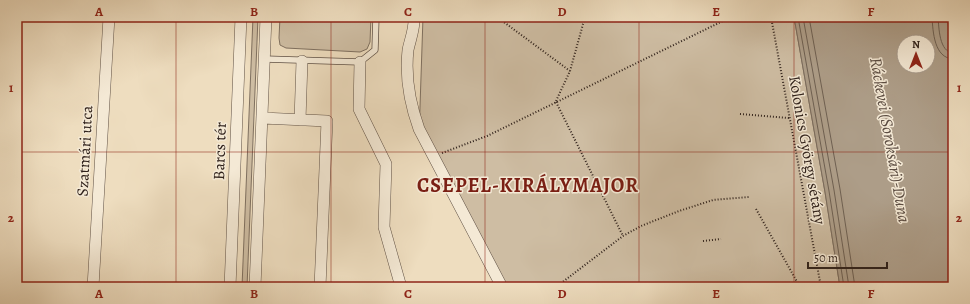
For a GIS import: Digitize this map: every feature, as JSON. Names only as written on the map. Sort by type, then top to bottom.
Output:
[{"type":"street","name":"Szatmári utca","points":[[93,287],[109,17]]},
{"type":"street","name":"Barcs tér","points":[[230,287],[241,17]]},
{"type":"street","points":[[255,287],[266,17]]},
{"type":"street","points":[[414,17],[407,63],[407,82],[414,114],[419,129],[502,287]]},
{"type":"street","points":[[300,120],[302,61]]},
{"type":"street","points":[[360,62],[359,109],[386,164],[384,227],[401,287]]},
{"type":"street","points":[[262,118],[327,122],[320,287]]},
{"type":"lane","points":[[265,59],[360,62],[375,50],[376,17]]},
{"type":"path","points":[[497,17],[570,71]]},
{"type":"path","points":[[556,102],[570,71],[585,17]]},
{"type":"path","points":[[434,157],[487,136],[731,17]]},
{"type":"path","name":"Kolonics György sétány","points":[[771,17],[821,287]]},
{"type":"path","points":[[556,102],[623,236]]},
{"type":"path","points":[[740,114],[789,118]]},
{"type":"path","points":[[556,287],[623,236],[641,226],[679,211],[713,200],[749,198]]},
{"type":"path","points":[[756,209],[800,287]]},
{"type":"path","points":[[703,241],[721,239]]},
{"type":"shaded area","points":[[253,17],[258,17],[247,287],[242,287]]},
{"type":"shaded area","points":[[280,17],[371,17],[370,42],[367,49],[360,52],[286,48],[280,45]]},
{"type":"shaded area","points":[[423,17],[794,17],[840,287],[498,287],[419,137]]},
{"type":"shaded area","points":[[947,17],[953,17],[953,55]]},
{"type":"water","name":"Ráckevei (Soroksári)-Duna","points":[[794,17],[947,17],[953,55],[953,287],[840,287]]},
{"type":"district","name":"CSEPEL-KIRÁLYMAJOR","points":[[528,185]]}]
